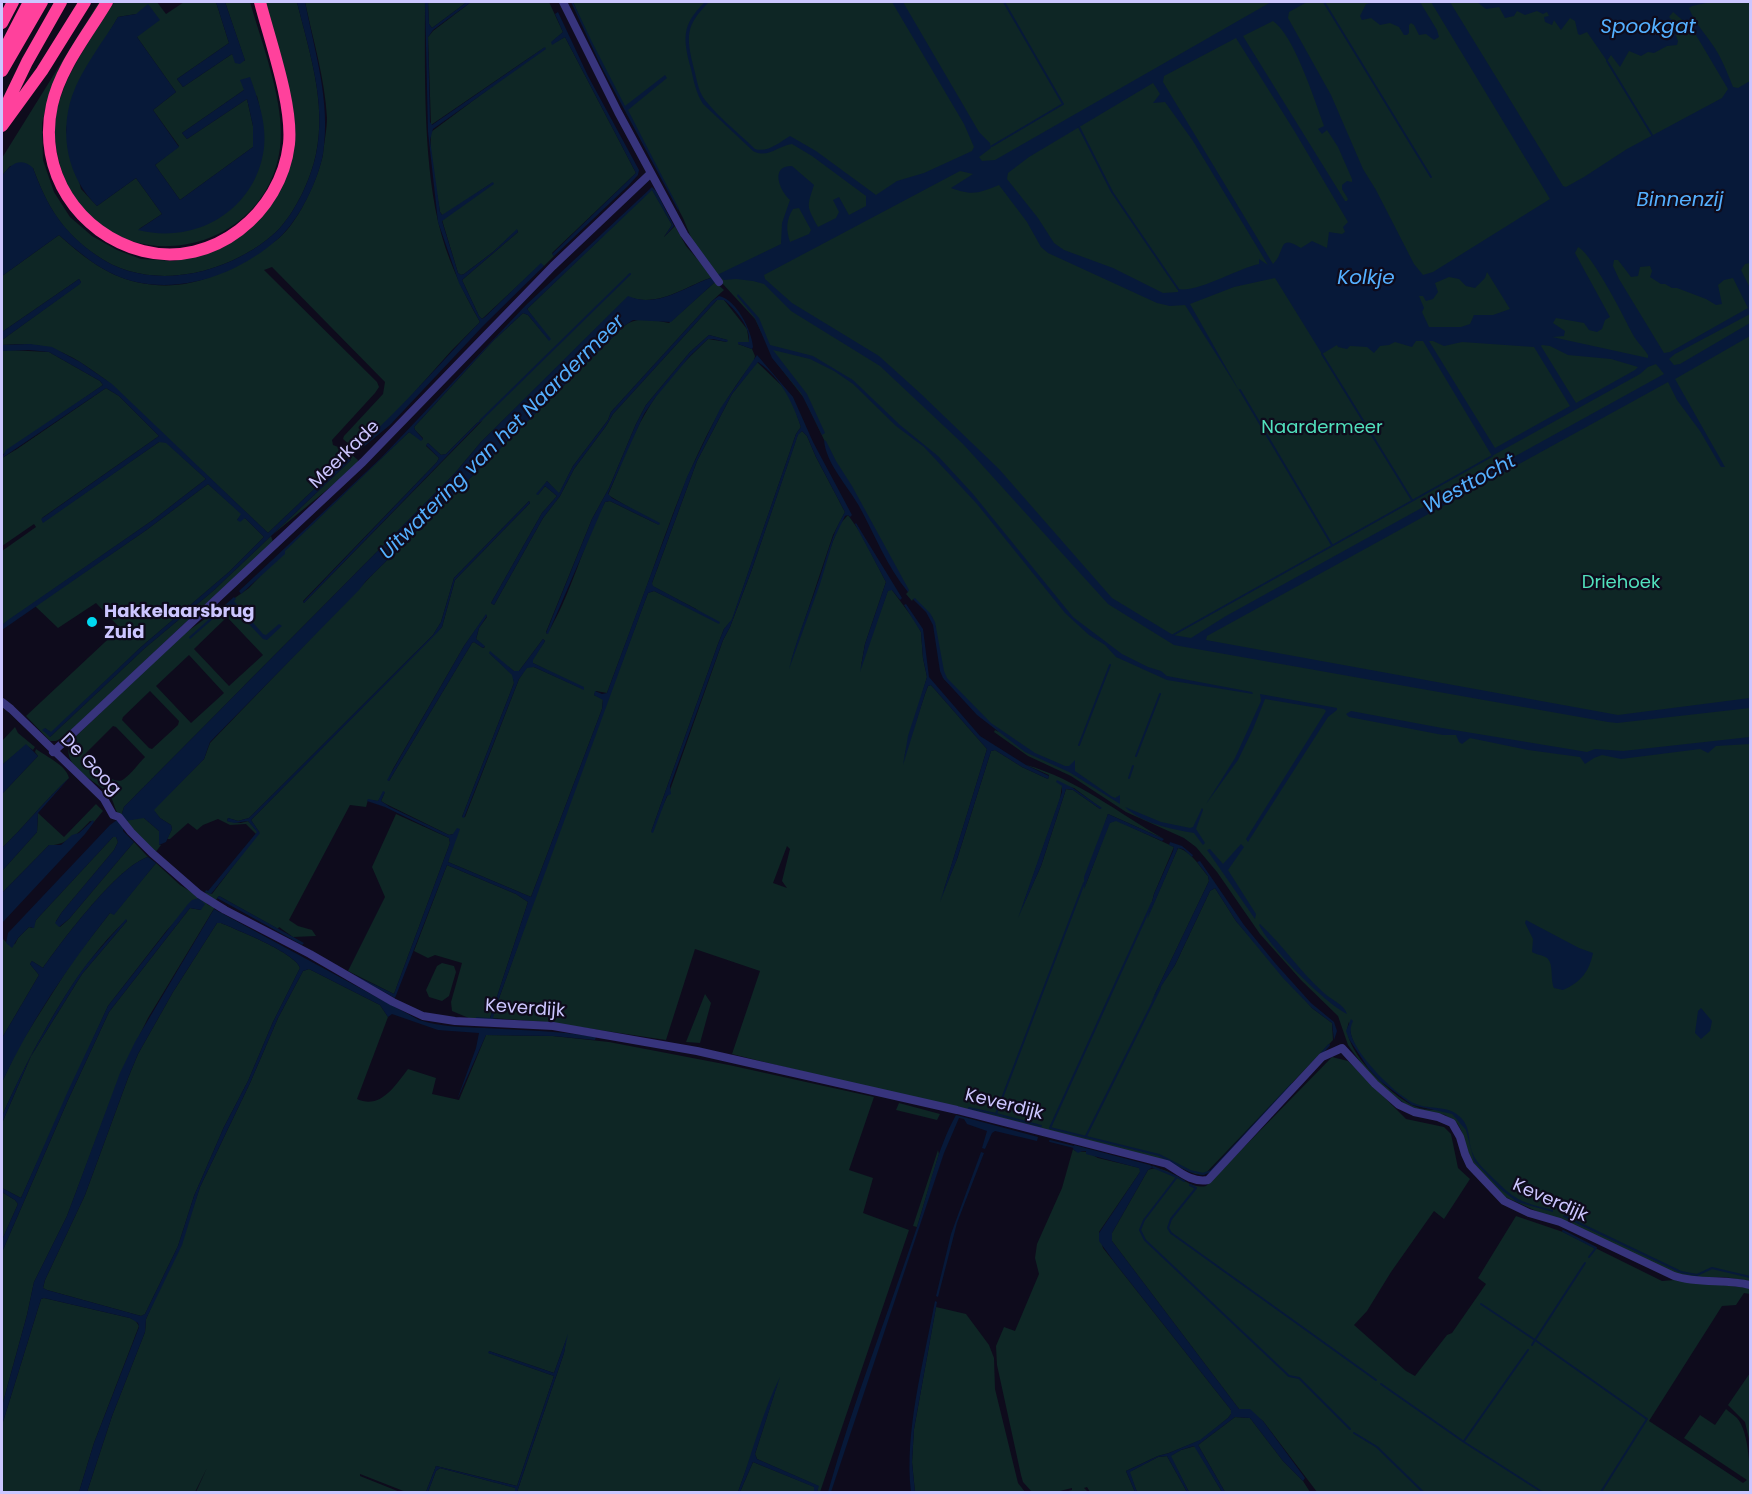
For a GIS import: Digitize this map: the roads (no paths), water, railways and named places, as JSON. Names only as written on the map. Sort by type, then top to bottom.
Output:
[{"type":"highway","points":[[2,22],[13,2]]},
{"type":"highway","points":[[2,54],[29,2]]},
{"type":"highway","points":[[2,71],[42,2]]},
{"type":"highway","points":[[2,114],[61,2]]},
{"type":"highway","points":[[2,126],[42,71],[85,2]]},
{"type":"highway","points":[[107,2],[56,88],[51,107],[49,130],[51,158],[57,180],[67,198],[93,227],[135,248],[167,254],[192,251],[218,244],[239,232],[259,212],[276,188],[284,167],[289,143],[288,119],[284,93],[260,2]]},
{"type":"street","points":[[563,2],[618,112],[684,234],[716,278]]},
{"type":"street","name":"Meerkade","points":[[53,752],[363,462],[554,266],[651,173]]},
{"type":"street","name":"De Goog","points":[[2,702],[104,799],[113,815],[122,820],[152,853]]},
{"type":"street","name":"Keverdijk","points":[[152,853],[185,883],[225,910],[310,954],[393,1002],[423,1016],[455,1021],[553,1026],[697,1051],[957,1110],[1167,1164],[1200,1182],[1208,1180],[1322,1058],[1342,1048],[1375,1084],[1400,1105],[1414,1112],[1438,1117],[1452,1123],[1460,1137],[1464,1154],[1470,1165],[1504,1201],[1529,1213],[1560,1222],[1674,1276],[1750,1285]]},
{"type":"water","points":[[216,2],[225,2],[245,60],[240,64],[235,63],[232,54],[183,87],[177,79],[229,43]]},
{"type":"water","points":[[297,2],[305,2],[317,59],[325,115],[325,135],[323,154],[312,188],[294,221],[279,238],[248,261],[231,270],[194,282],[155,285],[114,275],[85,257],[59,235],[2,276],[2,176],[8,168],[20,162],[33,168],[50,206],[74,237],[96,255],[117,267],[141,274],[165,276],[190,274],[214,268],[258,246],[277,231],[290,215],[306,185],[314,164],[319,135],[315,77]]},
{"type":"water","points":[[425,2],[428,2],[429,24],[432,28],[467,2],[471,2],[433,30],[428,37],[430,122],[432,125],[545,47],[546,49],[433,129],[430,140],[442,215],[493,182],[494,184],[442,221],[458,273],[464,274],[493,252],[517,229],[518,232],[462,280],[479,316],[482,319],[485,317],[541,263],[544,266],[484,325],[390,425],[361,449],[359,446],[480,322],[459,283],[438,222],[428,132]]},
{"type":"water","points":[[571,2],[625,106],[665,75],[667,78],[628,110],[678,210],[601,66]]},
{"type":"water","points":[[705,2],[709,2],[692,25],[689,40],[691,58],[701,93],[716,113],[755,149],[765,150],[790,136],[816,151],[876,195],[897,181],[924,173],[972,151],[974,147],[964,124],[892,2],[903,2],[979,132],[990,143],[991,148],[979,157],[982,161],[995,160],[1271,2],[1307,2],[1289,12],[1288,18],[1331,95],[1363,169],[1414,264],[1423,275],[1433,272],[1550,199],[1431,2],[1450,2],[1563,186],[1566,187],[1627,149],[1722,98],[1728,89],[1696,35],[1673,12],[1669,17],[1676,24],[1677,45],[1667,46],[1654,53],[1648,52],[1641,56],[1629,51],[1620,67],[1611,55],[1607,61],[1587,32],[1578,34],[1575,21],[1570,18],[1561,30],[1554,20],[1552,25],[1545,22],[1544,17],[1549,16],[1547,12],[1543,14],[1537,11],[1525,15],[1517,11],[1514,16],[1505,18],[1499,7],[1486,9],[1477,2],[1711,2],[1689,8],[1724,64],[1733,87],[1738,88],[1750,81],[1750,263],[1745,264],[1741,270],[1750,288],[1750,314],[1669,359],[1674,365],[1680,364],[1750,323],[1750,336],[1675,379],[1725,467],[1721,467],[1700,431],[1677,400],[1668,382],[1207,636],[1206,640],[1618,715],[1750,698],[1750,708],[1617,723],[1608,722],[1174,645],[1108,604],[963,444],[880,366],[791,311],[764,284],[736,279],[724,280],[717,275],[781,244],[782,223],[790,200],[779,180],[779,174],[785,167],[792,166],[814,185],[809,206],[818,227],[836,218],[839,212],[833,200],[839,197],[849,215],[866,206],[866,196],[792,144],[763,154],[753,151],[703,104],[694,83],[686,41],[688,25]],"holes":[[[1273,21],[1289,40],[1303,69],[1324,126],[1318,129],[1322,134],[1327,130],[1338,147],[1352,179],[1352,182],[1347,181],[1342,185],[1348,199],[1345,201],[1243,36]],[[1236,38],[1348,222],[1343,227],[1345,232],[1342,234],[1329,232],[1327,248],[1312,241],[1301,248],[1288,242],[1285,243],[1273,264],[1163,82],[1164,76]],[[1153,83],[1160,94],[1153,103],[1165,102],[1193,141],[1268,265],[1259,259],[1259,264],[1206,284],[1178,289],[1178,292],[1163,293],[1113,268],[1064,250],[1054,243],[1038,218],[1007,179],[1008,173],[1029,157]],[[960,171],[973,174],[951,188],[976,192],[999,185],[1027,222],[1041,247],[1048,253],[1157,303],[1170,306],[1185,305],[1240,392],[1190,304],[1234,287],[1275,278],[1322,354],[1337,345],[1347,349],[1350,346],[1367,347],[1374,353],[1380,346],[1395,342],[1412,347],[1416,341],[1423,341],[1492,456],[1640,374],[1648,367],[1656,364],[1664,374],[1226,616],[1191,638],[1173,635],[1112,598],[999,469],[920,393],[879,356],[792,303],[765,279],[764,275]],[[799,208],[811,230],[809,234],[790,242],[787,229],[793,209]],[[1578,247],[1599,272],[1648,358],[1552,337],[1564,336],[1565,331],[1553,323],[1556,318],[1584,323],[1589,330],[1597,332],[1602,329],[1605,320],[1610,317],[1575,253]],[[1614,260],[1618,260],[1631,277],[1638,276],[1640,267],[1650,266],[1652,271],[1650,277],[1661,284],[1706,299],[1716,305],[1722,304],[1718,285],[1724,280],[1733,278],[1748,308],[1670,352],[1664,353],[1613,266]],[[1487,272],[1510,309],[1493,315],[1474,315],[1470,324],[1461,327],[1429,327],[1422,312],[1424,308],[1419,296],[1423,296],[1426,301],[1433,299],[1438,292],[1435,283],[1449,277],[1459,279],[1466,286],[1475,288],[1485,278]],[[1429,341],[1444,346],[1462,342],[1534,347],[1570,406],[1495,448]],[[1542,345],[1550,346],[1568,355],[1611,359],[1638,367],[1576,403]]]},
{"type":"water","points":[[1420,2],[1439,37],[1434,40],[1426,34],[1419,35],[1411,23],[1409,33],[1404,35],[1399,27],[1390,23],[1380,25],[1371,18],[1362,20],[1360,16],[1366,4]]},
{"type":"water","points":[[148,4],[160,20],[137,37],[176,92],[153,110],[179,147],[155,165],[180,200],[253,147],[253,126],[247,99],[187,139],[182,133],[244,90],[240,80],[250,77],[263,121],[264,148],[259,170],[249,189],[236,205],[220,218],[201,227],[181,232],[160,233],[138,230],[162,214],[136,178],[97,206],[79,182],[69,155],[66,126],[76,86],[118,17],[136,14]]},
{"type":"water","points":[[558,12],[588,76],[639,170],[638,175],[628,186],[554,256],[552,254],[636,173],[565,37],[552,45],[551,42],[563,32],[555,14]]},
{"type":"water","points":[[652,187],[674,226],[664,237],[672,225],[652,190],[527,309],[551,339],[549,341],[528,315],[523,313],[493,341],[414,427],[423,439],[421,441],[409,432],[241,594],[239,591],[381,458],[526,305]]},
{"type":"water","name":"Uitwatering van het Naardermeer","points":[[713,277],[715,282],[671,322],[633,320],[624,326],[366,581],[210,742],[204,759],[154,810],[160,818],[171,825],[172,829],[166,842],[159,845],[159,831],[144,818],[125,821],[123,831],[134,842],[69,919],[59,927],[55,923],[114,850],[118,842],[116,837],[113,837],[36,920],[34,928],[29,927],[12,948],[6,943],[8,933],[110,825],[121,817],[124,807],[455,473],[481,442],[628,296],[650,300],[661,298]]},
{"type":"water","points":[[79,279],[80,284],[2,340],[2,332]]},
{"type":"water","points":[[738,294],[759,318],[770,345],[813,356],[853,380],[900,425],[938,456],[973,494],[1073,617],[1122,654],[1161,671],[1167,676],[1253,694],[1167,680],[1116,657],[1105,645],[1089,635],[1065,613],[977,504],[924,447],[896,426],[853,384],[834,371],[810,359],[773,350],[807,394],[825,433],[822,435],[801,393],[772,358],[755,318],[737,296]]},
{"type":"water","points":[[719,296],[731,303],[742,317],[750,333],[752,349],[738,344],[738,342],[749,342],[747,330],[741,319],[724,300],[717,300],[613,414],[574,469],[560,496],[543,518],[494,605],[491,603],[542,513],[557,496],[545,486],[538,495],[536,494],[547,481],[559,493],[573,466],[608,420],[611,412]]},
{"type":"water","points":[[709,335],[728,340],[727,342],[708,339],[690,356],[655,398],[644,414],[608,494],[660,523],[659,525],[610,501],[605,502],[548,634],[546,633],[592,519],[609,488],[646,405],[690,352]]},
{"type":"water","points":[[30,344],[52,347],[80,362],[112,384],[268,533],[348,457],[351,460],[213,591],[145,648],[50,737],[42,730],[45,728],[51,732],[141,647],[229,572],[264,537],[245,518],[240,522],[237,520],[241,514],[208,484],[145,531],[2,630],[2,625],[8,620],[153,520],[206,479],[166,443],[159,442],[43,523],[41,519],[159,436],[119,396],[106,388],[2,458],[6,450],[103,385],[100,381],[49,352],[2,351],[2,345]]},
{"type":"water","points":[[757,355],[793,397],[813,442],[852,515],[845,516],[833,541],[789,669],[832,539],[845,512],[807,436],[802,431],[798,435],[751,572],[730,627],[723,640],[670,786],[671,794],[667,796],[653,833],[651,832],[718,644],[724,629],[732,619],[796,434],[801,427],[785,391],[773,375],[758,362],[732,394],[697,461],[652,583],[653,586],[720,622],[719,624],[654,591],[648,593],[495,1009],[493,1018],[503,1020],[476,1019],[476,1017],[490,1018],[528,902],[516,894],[447,865],[395,998],[346,971],[394,994],[450,843],[449,838],[385,807],[367,801],[368,799],[378,801],[383,791],[385,792],[381,801],[390,807],[449,835],[453,834],[457,828],[460,829],[448,862],[531,897],[602,709],[603,700],[594,695],[595,691],[602,694],[607,693],[687,477],[720,409]]},
{"type":"water","points":[[484,418],[304,603],[437,462],[439,458],[426,445],[428,443],[441,455],[446,454]]},
{"type":"water","points":[[824,440],[852,486],[909,590],[908,592],[882,551],[859,506],[833,466]]},
{"type":"water","points":[[529,501],[530,503],[455,580],[442,627],[251,820],[260,833],[211,894],[205,892],[257,832],[248,821],[234,823],[227,821],[228,818],[238,821],[249,818],[433,635],[441,622],[454,578]]},
{"type":"water","points":[[856,523],[902,598],[900,600],[892,590],[888,591],[860,672],[865,644],[886,582]]},
{"type":"water","points":[[234,597],[236,599],[234,601],[263,634],[266,635],[279,624],[282,626],[267,640],[263,639],[230,604],[190,639],[189,637]]},
{"type":"water","points":[[915,598],[930,613],[935,622],[947,678],[991,723],[1035,753],[1065,766],[1069,766],[1075,760],[1075,771],[1111,796],[1115,798],[1120,795],[1120,804],[1069,772],[1025,752],[977,715],[943,678],[933,625],[926,612],[913,599]]},
{"type":"water","points":[[906,604],[923,629],[929,677],[980,736],[1026,765],[1049,776],[1048,779],[1022,767],[995,750],[991,751],[957,859],[940,902],[987,749],[931,685],[928,686],[925,694],[903,765],[908,736],[927,677],[921,632],[904,605]]},
{"type":"water","points":[[486,614],[476,639],[485,646],[483,648],[472,643],[389,781],[387,780],[464,646]]},
{"type":"water","points":[[543,639],[545,641],[533,663],[584,687],[584,690],[534,667],[527,668],[519,679],[464,818],[462,817],[514,683],[512,675],[489,653],[490,651],[514,671],[519,671]]},
{"type":"water","points":[[1260,694],[1337,708],[1337,710],[1328,717],[1248,842],[1246,839],[1326,711],[1265,699],[1238,760],[1206,804],[1235,758],[1261,701]]},
{"type":"water","points":[[1351,711],[1587,752],[1595,749],[1623,751],[1750,737],[1750,744],[1716,746],[1708,753],[1700,749],[1621,759],[1602,755],[1585,764],[1580,757],[1528,750],[1470,738],[1462,744],[1456,735],[1443,735],[1349,717],[1346,714]]},
{"type":"water","points":[[26,744],[38,756],[2,794],[2,765]]},
{"type":"water","points":[[69,778],[38,813],[37,832],[2,871],[2,848]]},
{"type":"water","points":[[1057,780],[1102,808],[1100,809],[1073,790],[1066,789],[1041,866],[1018,918],[1062,792],[1062,786],[1056,782]]},
{"type":"water","points":[[1125,807],[1161,822],[1190,828],[1193,827],[1202,808],[1196,829],[1205,843],[1203,845],[1194,833],[1148,821]]},
{"type":"water","points":[[1108,814],[1164,839],[1162,841],[1116,821],[1110,823],[1084,889],[1084,877]]},
{"type":"water","points":[[93,820],[94,822],[85,834],[2,923],[2,893],[49,845],[61,845]]},
{"type":"water","points":[[1170,842],[1182,846],[1193,855],[1192,857],[1183,849],[1178,848],[1147,920],[1154,894],[1173,851],[1174,847],[1169,845]]},
{"type":"water","points":[[1241,844],[1244,847],[1228,870],[1256,914],[1255,919],[1207,850],[1210,849],[1223,864]]},
{"type":"water","points":[[148,857],[156,863],[114,915],[110,913],[79,953],[25,1037],[2,1082],[2,1038],[39,975],[30,964],[32,961],[43,968],[77,923],[107,889],[136,863]]},
{"type":"water","points":[[1200,861],[1244,925],[1275,963],[1311,1003],[1334,1022],[1337,1031],[1334,1040],[1332,1023],[1312,1008],[1283,978],[1236,921],[1215,888],[1210,891],[1175,965],[1151,1002],[1209,881],[1208,876],[1197,862]]},
{"type":"water","points":[[219,896],[304,943],[302,945],[217,898]]},
{"type":"water","points":[[199,898],[205,904],[201,910],[190,908],[109,1012],[2,1252],[2,1240],[18,1204],[2,1192],[2,1188],[21,1198],[108,1006],[188,904]]},
{"type":"water","points":[[214,909],[419,1020],[451,1026],[554,1032],[596,1037],[595,1040],[553,1036],[486,1035],[457,1100],[476,1048],[479,1033],[438,1030],[392,1014],[388,1017],[380,1005],[309,969],[303,971],[278,1018],[250,1083],[200,1187],[182,1245],[146,1319],[145,1332],[112,1416],[87,1492],[79,1492],[94,1443],[139,1327],[138,1323],[130,1318],[41,1299],[2,1425],[2,1406],[34,1282],[67,1216],[120,1073],[135,1042]],"holes":[[[217,923],[277,949],[296,962],[300,968],[273,1022],[248,1081],[224,1127],[194,1196],[178,1246],[145,1314],[141,1316],[47,1290],[43,1288],[45,1280],[85,1195],[138,1054],[173,992]]]},
{"type":"water","points":[[126,919],[127,921],[82,974],[31,1056],[2,1123],[2,1116],[18,1081],[36,1046],[55,1012],[81,971]]},
{"type":"water","points":[[1526,920],[1593,953],[1589,966],[1575,984],[1563,990],[1554,988],[1549,961],[1532,952],[1533,939],[1525,923]]},
{"type":"water","points":[[1260,924],[1315,985],[1340,1005],[1347,1014],[1299,974],[1265,935]]},
{"type":"water","points":[[1701,1008],[1712,1021],[1710,1031],[1701,1039],[1695,1033],[1698,1011]]},
{"type":"water","points":[[1351,1019],[1354,1043],[1368,1063],[1388,1084],[1416,1104],[1449,1110],[1459,1116],[1468,1129],[1471,1149],[1478,1163],[1518,1199],[1553,1210],[1553,1212],[1517,1202],[1499,1188],[1474,1161],[1466,1130],[1452,1114],[1412,1105],[1380,1081],[1368,1068],[1349,1039],[1346,1031]]},
{"type":"water","points":[[956,1115],[1038,1137],[1037,1141],[995,1131],[985,1149],[982,1148],[987,1131],[967,1124],[964,1119],[959,1118],[944,1153],[831,1492],[828,1492],[859,1393],[917,1227],[938,1156]]},
{"type":"water","points":[[1074,1145],[1153,1167],[1148,1170],[1112,1233],[1112,1241],[1239,1409],[1250,1409],[1263,1421],[1305,1478],[1303,1481],[1283,1461],[1250,1418],[1235,1417],[1198,1445],[1225,1492],[1222,1492],[1194,1446],[1171,1456],[1189,1492],[1167,1456],[1158,1457],[1130,1472],[1137,1492],[1135,1492],[1126,1471],[1158,1456],[1200,1440],[1228,1418],[1231,1410],[1099,1241],[1099,1233],[1140,1172],[1139,1168],[1086,1154],[1086,1151],[1078,1153],[1073,1149]]},
{"type":"water","points":[[981,1152],[984,1153],[957,1223],[938,1297],[936,1296],[951,1234]]},
{"type":"water","points":[[935,1301],[937,1302],[914,1429],[912,1462],[915,1492],[911,1492],[910,1445],[913,1421]]},
{"type":"water","points":[[568,1334],[564,1353],[517,1492],[515,1488],[440,1468],[436,1471],[428,1492],[426,1492],[436,1466],[517,1486],[554,1376],[488,1353],[489,1351],[554,1373]]},
{"type":"water","points":[[780,1377],[755,1454],[757,1459],[819,1486],[817,1492],[814,1492],[814,1487],[753,1462],[738,1492],[762,1419]]},
{"type":"waterway","points":[[992,146],[1063,104],[1004,2]]},
{"type":"waterway","points":[[1324,2],[1431,177]]},
{"type":"waterway","points":[[1607,61],[1652,135]]},
{"type":"waterway","points":[[1079,127],[1112,192],[1178,289]]},
{"type":"waterway","points":[[480,421],[630,274]]},
{"type":"waterway","name":"Westtocht","points":[[1322,354],[1412,500]]},
{"type":"waterway","points":[[1240,390],[1332,545]]},
{"type":"waterway","name":"Westtocht","points":[[1173,635],[1492,456]]},
{"type":"waterway","points":[[1079,745],[1110,665]]},
{"type":"waterway","points":[[1136,756],[1160,694]]},
{"type":"waterway","points":[[1129,778],[1133,766]]},
{"type":"waterway","points":[[1041,1126],[996,1114],[1084,883]]},
{"type":"waterway","points":[[1152,903],[1050,1128],[1159,1155],[1190,1171],[1203,1174],[1211,1171],[1292,1084]]},
{"type":"waterway","points":[[1086,1136],[1160,988]]},
{"type":"waterway","points":[[1321,1054],[1329,1045]]},
{"type":"waterway","points":[[969,1108],[996,1114]]},
{"type":"waterway","points":[[1050,1141],[1074,1147]]},
{"type":"waterway","points":[[1153,1167],[1177,1177]]},
{"type":"waterway","points":[[1184,1181],[1177,1177],[1144,1220],[1140,1230],[1145,1240],[1289,1376],[1299,1378],[1350,1429]]},
{"type":"waterway","points":[[1190,1185],[1196,1188],[1171,1219],[1168,1228],[1171,1233],[1376,1380]]},
{"type":"waterway","points":[[1564,1216],[1681,1272],[1697,1275],[1712,1268],[1750,1277]]},
{"type":"waterway","points":[[1563,1231],[1596,1248],[1589,1257]]},
{"type":"waterway","points":[[1481,1304],[1535,1340],[1585,1263]]},
{"type":"waterway","points":[[1532,1345],[1535,1340],[1647,1419],[1601,1492]]},
{"type":"waterway","points":[[1464,1441],[1528,1350]]},
{"type":"waterway","points":[[1381,1384],[1464,1442],[1542,1492]]},
{"type":"waterway","points":[[1354,1433],[1377,1447],[1423,1492]]},
{"type":"place","name":"Hakkelaarsbrug Zuid","points":[[92,622]]},
{"type":"water label","name":"Spookgat","points":[[1648,28]]},
{"type":"water label","name":"Binnenzij","points":[[1680,201]]},
{"type":"water label","name":"Kolkje","points":[[1366,279]]},
{"type":"park label","name":"Naardermeer","points":[[1322,428]]},
{"type":"park label","name":"Driehoek","points":[[1621,583]]}]
